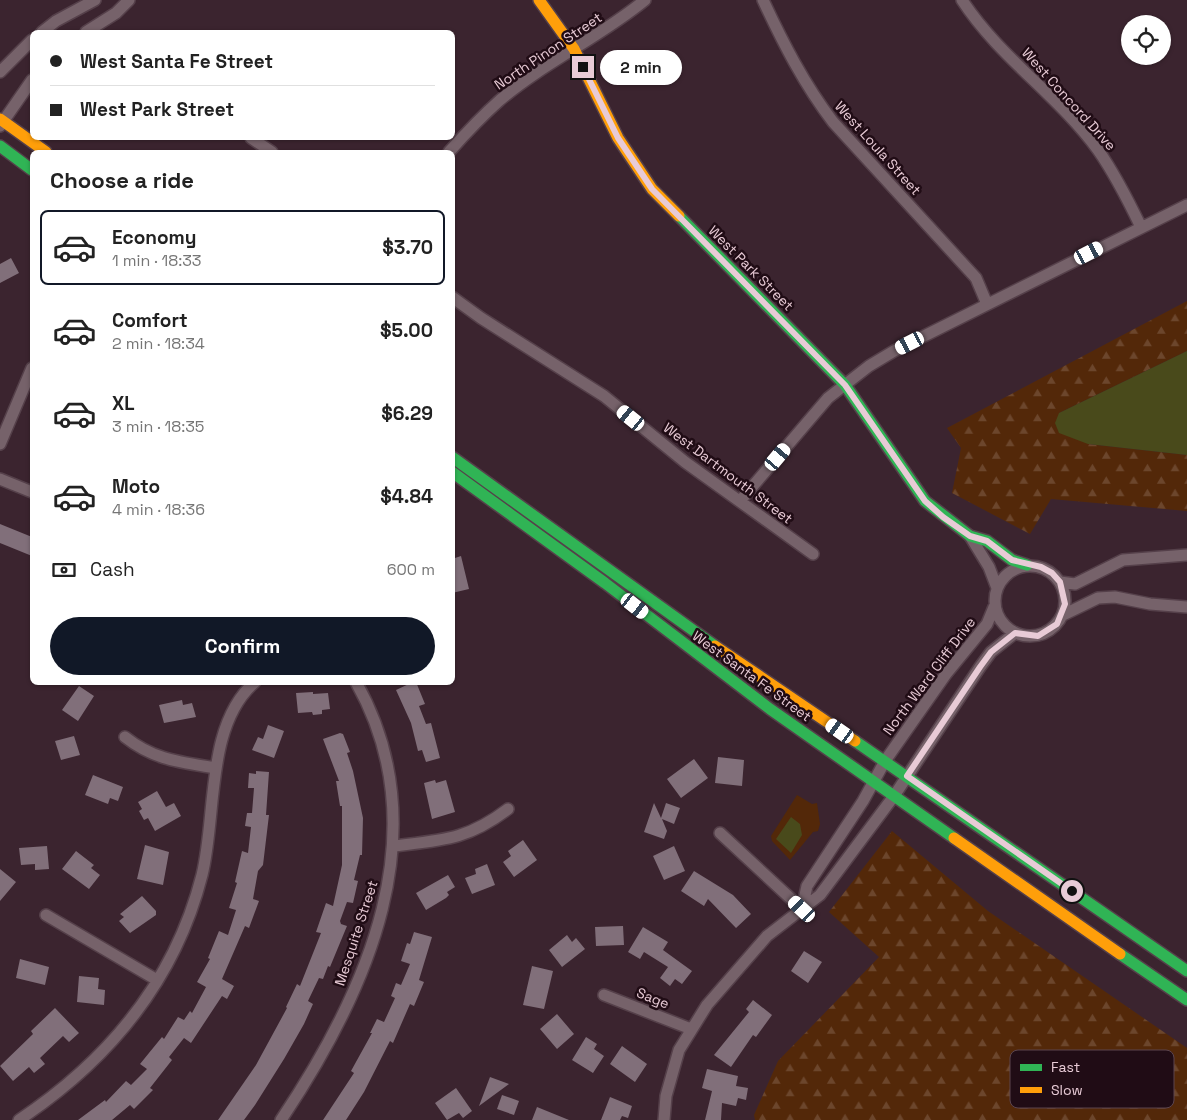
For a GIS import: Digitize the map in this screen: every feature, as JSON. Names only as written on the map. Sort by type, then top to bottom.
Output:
[{"type":"street","points":[[45,30],[56,21],[95,0]]},
{"type":"street","points":[[89,30],[116,13],[129,0]]},
{"type":"street","name":"West Park Street","points":[[539,0],[574,49],[618,138],[652,189],[845,385],[925,501],[943,517],[970,536],[987,541],[1012,560],[1027,565]]},
{"type":"street","name":"North Pinon Street","points":[[451,150],[501,100],[574,49],[617,23],[645,0]]},
{"type":"street","name":"West Loula Street","points":[[763,0],[790,58],[814,97],[833,122],[971,272],[976,278],[987,304]]},
{"type":"street","name":"West Concord Drive","points":[[962,0],[989,35],[1097,148],[1113,172],[1141,227]]},
{"type":"street","points":[[0,72],[30,42]]},
{"type":"street","points":[[30,83],[1,122],[43,150]]},
{"type":"street","points":[[254,140],[269,150]]},
{"type":"street","points":[[0,146],[30,168]]},
{"type":"street","points":[[740,501],[828,398],[869,366],[894,351],[1187,204]]},
{"type":"street","name":"West Dartmouth Street","points":[[455,299],[481,318],[604,396],[684,462],[813,554]]},
{"type":"street","points":[[0,444],[30,373]]},
{"type":"street","name":"West Santa Fe Street","points":[[455,459],[680,623],[907,776],[1187,971]]},
{"type":"street","name":"West Santa Fe Street","points":[[455,474],[606,583],[762,703],[1187,1000]]},
{"type":"street","points":[[0,479],[30,491]]},
{"type":"street","name":"West Park Street","points":[[970,536],[989,567],[997,588]]},
{"type":"street","points":[[1060,582],[1075,584],[1123,560],[1187,555]]},
{"type":"street","points":[[1027,565],[1041,567],[1052,573],[1060,582],[1065,604],[1062,615],[1057,624],[1043,634],[1026,636],[1015,633],[1006,627],[999,618],[994,607],[997,588],[1006,573],[1017,567],[1027,565]]},
{"type":"street","points":[[1062,615],[1098,598],[1115,597],[1150,604],[1187,607]]},
{"type":"street","name":"North Ward Cliff Drive","points":[[802,909],[807,886],[863,801],[885,761],[941,681],[987,624],[994,607]]},
{"type":"street","points":[[664,1120],[666,1096],[679,1050],[706,1006],[767,936],[820,896],[894,796],[991,652],[1015,633]]},
{"type":"street","points":[[19,1120],[50,1099],[108,1048],[138,1012],[177,944],[198,889],[210,832],[220,740],[229,718],[253,685]]},
{"type":"street","name":"Mesquite Street","points":[[281,1120],[311,1076],[353,994],[370,951],[384,904],[393,846],[395,813],[386,757],[377,727],[357,685]]},
{"type":"street","points":[[125,737],[140,749],[154,756],[216,768]]},
{"type":"street","points":[[393,846],[466,835],[486,826],[508,809]]},
{"type":"street","points":[[720,833],[802,909]]},
{"type":"street","points":[[46,915],[157,980]]},
{"type":"street","name":"Sage","points":[[604,995],[691,1029]]},
{"type":"green space","points":[[1187,301],[1187,351],[1059,413],[1088,444],[1187,455],[1187,511],[1051,499],[1030,534],[952,493],[961,448],[947,428]]},
{"type":"green space","points":[[797,795],[812,804],[817,803],[820,824],[818,831],[813,832],[790,860],[772,841],[771,836]]},
{"type":"green space","points":[[892,831],[988,911],[1187,1048],[1187,1120],[755,1120],[754,1115],[778,1061],[879,957],[829,912]]},
{"type":"shaded area","points":[[1187,351],[1187,455],[1088,444],[1059,433],[1055,423],[1059,413]]},
{"type":"shaded area","points":[[791,817],[800,824],[802,835],[791,853],[776,839]]},
{"type":"building","points":[[11,258],[19,273],[0,283],[0,264]]},
{"type":"building","points":[[0,524],[30,536],[30,555],[0,543]]},
{"type":"building","points":[[461,556],[469,589],[455,592],[455,558]]},
{"type":"building","points":[[407,685],[417,685],[425,704],[419,706],[426,724],[431,723],[440,758],[426,762],[422,750],[418,751],[411,723],[396,690]]},
{"type":"building","points":[[79,686],[94,696],[78,721],[62,710]]},
{"type":"building","points":[[313,692],[313,694],[328,693],[330,709],[322,710],[322,714],[313,715],[312,712],[298,713],[296,693]]},
{"type":"building","points":[[182,700],[183,705],[192,703],[196,717],[164,723],[159,705]]},
{"type":"building","points":[[268,725],[284,731],[274,758],[252,750],[258,737],[263,739]]},
{"type":"building","points":[[340,733],[343,734],[350,752],[347,753],[353,771],[363,818],[362,855],[360,855],[354,880],[358,881],[353,903],[347,902],[340,921],[341,924],[347,926],[330,967],[328,966],[323,979],[319,978],[308,1001],[313,1004],[304,1024],[255,1105],[244,1120],[218,1120],[256,1065],[287,1008],[297,984],[300,986],[321,933],[316,932],[326,903],[333,906],[342,865],[342,806],[340,806],[336,781],[339,781],[323,739]]},
{"type":"building","points":[[74,736],[80,755],[61,760],[55,741]]},
{"type":"building","points":[[718,757],[744,760],[742,786],[715,783]]},
{"type":"building","points":[[694,759],[708,778],[681,798],[667,779]]},
{"type":"building","points":[[256,771],[269,772],[266,815],[269,815],[263,865],[258,871],[253,899],[259,901],[249,928],[245,926],[222,979],[234,986],[227,999],[222,996],[191,1043],[184,1038],[169,1057],[172,1060],[150,1088],[153,1090],[134,1109],[130,1105],[112,1120],[78,1120],[105,1100],[106,1102],[126,1081],[131,1085],[147,1069],[140,1064],[162,1037],[164,1039],[178,1017],[184,1020],[190,1011],[192,1013],[206,987],[197,982],[210,959],[208,958],[219,931],[228,935],[236,910],[229,908],[237,883],[235,882],[242,851],[248,853],[251,827],[245,826],[247,813],[252,813],[254,788],[248,788],[249,773],[256,774]]},
{"type":"building","points":[[93,775],[123,787],[118,801],[110,798],[108,804],[85,795]]},
{"type":"building","points":[[435,780],[436,783],[446,780],[455,812],[432,819],[424,783]]},
{"type":"building","points":[[157,791],[166,807],[174,803],[181,816],[155,831],[148,818],[144,820],[139,811],[142,809],[138,802]]},
{"type":"building","points":[[654,803],[661,818],[666,803],[680,808],[674,824],[662,819],[667,831],[664,839],[644,832]]},
{"type":"building","points":[[523,840],[537,860],[514,877],[503,862],[511,856],[508,851]]},
{"type":"building","points":[[145,845],[169,852],[163,885],[137,879]]},
{"type":"building","points":[[47,846],[49,869],[35,870],[35,864],[21,865],[19,848]]},
{"type":"building","points":[[674,846],[685,871],[664,880],[653,856]]},
{"type":"building","points":[[76,851],[94,865],[91,868],[100,875],[89,889],[62,869]]},
{"type":"building","points":[[487,864],[495,885],[472,894],[465,878],[476,874],[475,869]]},
{"type":"building","points":[[0,869],[16,882],[0,901]]},
{"type":"building","points":[[694,871],[733,895],[751,914],[736,928],[708,899],[704,906],[681,891]]},
{"type":"building","points":[[448,875],[455,887],[447,892],[449,895],[446,898],[426,910],[416,893]]},
{"type":"building","points":[[142,896],[156,911],[156,915],[130,933],[119,921],[124,917],[120,914]]},
{"type":"building","points":[[623,926],[624,945],[596,946],[595,927]]},
{"type":"building","points":[[643,927],[668,942],[663,950],[692,971],[682,984],[675,979],[670,986],[660,978],[668,967],[644,952],[640,959],[628,952]]},
{"type":"building","points":[[414,932],[432,937],[419,980],[424,982],[414,1006],[410,1004],[393,1043],[390,1041],[364,1092],[346,1120],[323,1120],[354,1073],[351,1071],[372,1033],[370,1033],[377,1019],[384,1022],[395,998],[391,996],[396,983],[401,985],[410,964],[401,961],[407,943],[410,944]]},
{"type":"building","points":[[567,935],[572,942],[576,938],[585,949],[562,967],[549,950]]},
{"type":"building","points":[[804,951],[822,962],[808,983],[791,971]]},
{"type":"building","points":[[20,959],[49,967],[45,985],[16,978]]},
{"type":"building","points":[[532,966],[553,971],[544,1009],[523,1005]]},
{"type":"building","points":[[79,976],[99,978],[98,989],[105,990],[104,1005],[77,1002]]},
{"type":"building","points":[[753,1000],[772,1015],[756,1037],[753,1035],[731,1067],[714,1055],[749,1012],[746,1009]]},
{"type":"building","points":[[55,1008],[79,1033],[69,1042],[63,1036],[40,1058],[45,1064],[34,1073],[29,1067],[13,1081],[0,1066],[33,1034],[31,1031]]},
{"type":"building","points":[[557,1014],[574,1034],[557,1049],[540,1029]]},
{"type":"building","points":[[586,1037],[597,1044],[594,1049],[604,1056],[593,1073],[572,1060]]},
{"type":"building","points":[[622,1046],[647,1064],[635,1082],[610,1064]]},
{"type":"building","points":[[707,1069],[738,1076],[736,1086],[748,1088],[746,1100],[738,1098],[736,1106],[722,1103],[721,1120],[705,1120],[712,1091],[702,1088]]},
{"type":"building","points":[[490,1077],[509,1084],[479,1106]]},
{"type":"building","points":[[456,1088],[472,1111],[463,1118],[459,1113],[447,1120],[435,1103]]},
{"type":"building","points":[[502,1095],[519,1101],[514,1115],[497,1109]]},
{"type":"building","points":[[610,1097],[632,1106],[628,1118],[622,1116],[620,1120],[601,1120]]},
{"type":"building","points":[[537,1107],[569,1120],[532,1120]]},
{"type":"traffic: fast","points":[[0,146],[30,168]]},
{"type":"traffic: fast","points":[[679,216],[845,385],[925,501],[970,536],[987,541],[1012,560],[1027,565]]},
{"type":"traffic: fast","points":[[455,459],[715,646]]},
{"type":"traffic: fast","points":[[455,474],[605,583],[770,709],[954,838]]},
{"type":"traffic: fast","points":[[855,741],[1187,971]]},
{"type":"traffic: fast","points":[[1120,954],[1187,1000]]},
{"type":"traffic: slow","points":[[539,0],[574,49],[618,138],[652,189],[679,216]]},
{"type":"traffic: slow","points":[[0,119],[43,150]]},
{"type":"traffic: slow","points":[[715,646],[855,741]]},
{"type":"traffic: slow","points":[[954,838],[1120,954]]},
{"type":"route","points":[[583,67],[618,138],[652,189],[845,385],[925,501],[943,517],[970,536],[987,541],[1012,560],[1041,567],[1052,573],[1060,582],[1064,592],[1065,604],[1057,624],[1038,636],[1026,636],[1015,633],[991,652],[907,776],[1072,891]]}]
